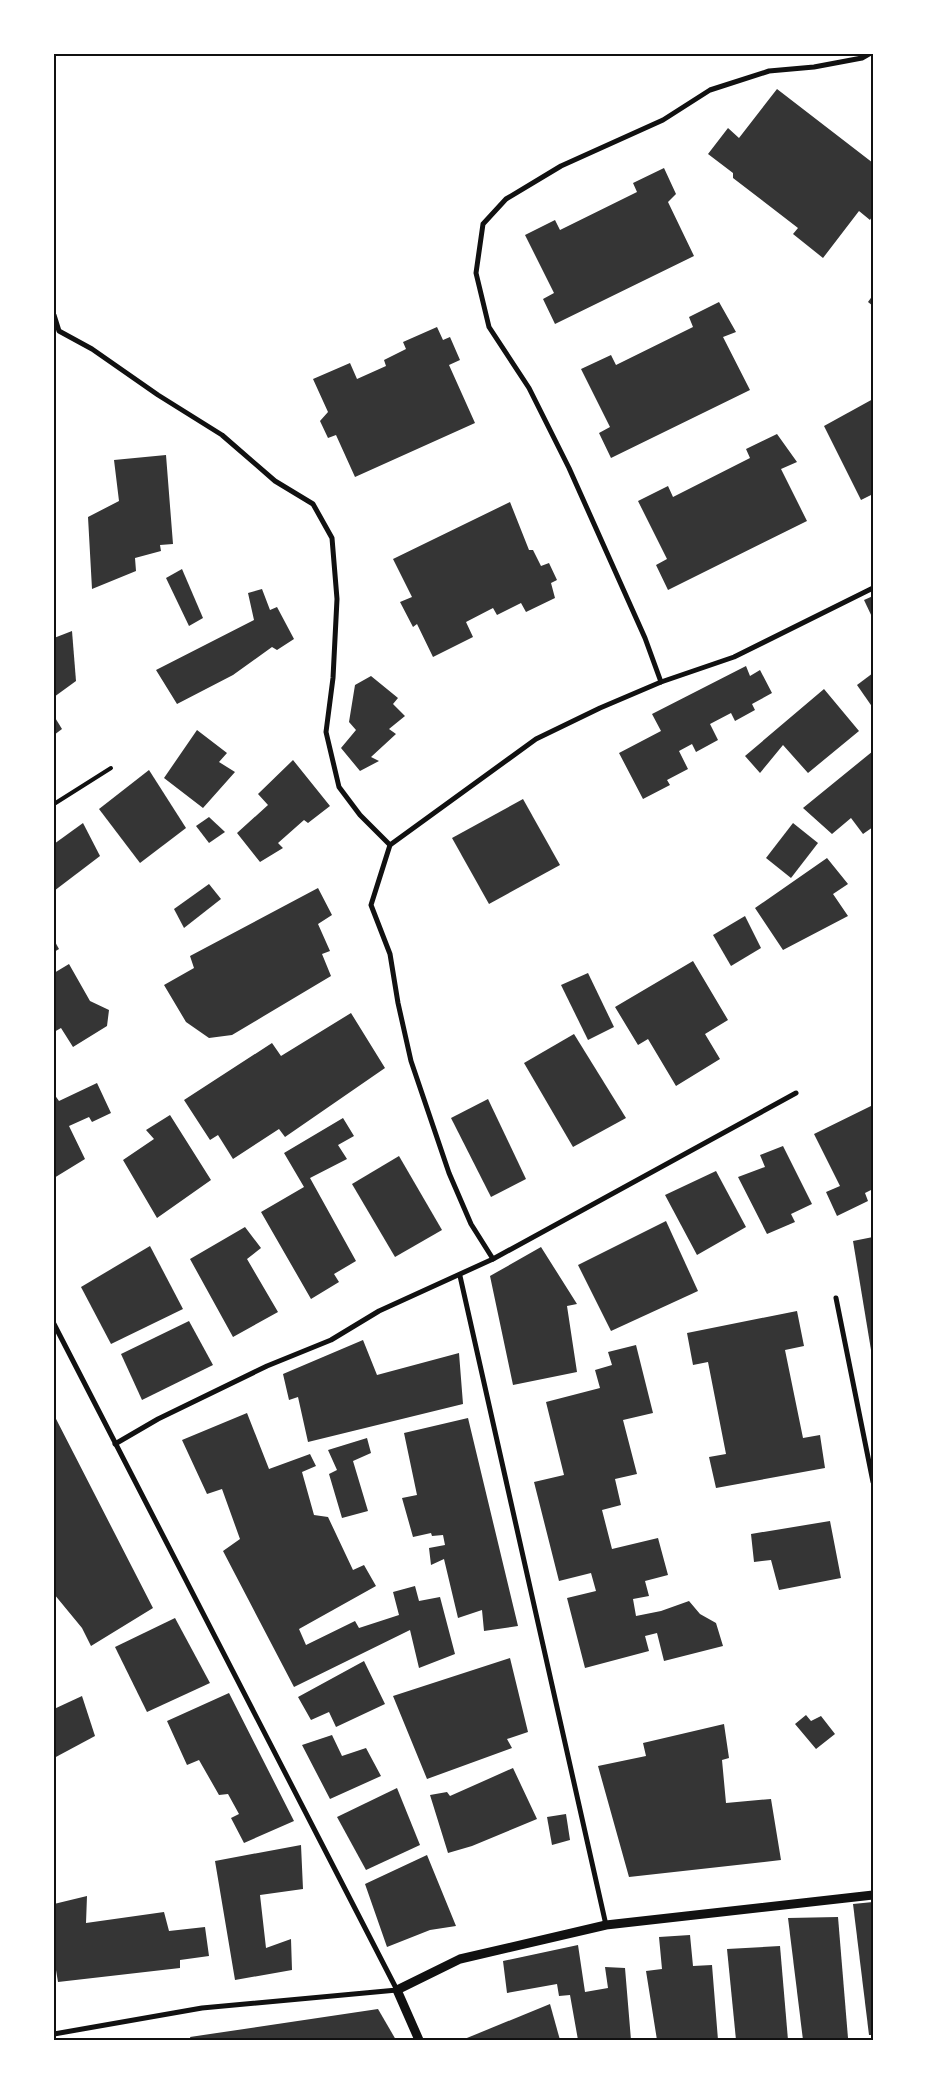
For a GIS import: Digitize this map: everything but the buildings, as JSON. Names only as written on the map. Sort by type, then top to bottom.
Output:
[{"type":"street","points":[[661,682],[645,638],[569,468],[529,388],[490,327],[476,273],[483,224],[506,199],[561,166],[663,120],[710,90],[769,71],[814,67],[862,58],[869,54]]},
{"type":"street","points":[[54,315],[59,331],[92,349],[158,395],[222,435],[275,481],[313,504],[332,538],[337,599],[333,678],[326,732],[339,787],[360,815],[390,845]]},
{"type":"street","points":[[493,1260],[472,1224],[449,1173],[411,1061],[398,1004],[390,954],[371,905],[390,845],[536,739],[600,708],[661,682],[734,657],[873,588]]},
{"type":"street","points":[[115,1444],[158,1419],[267,1366],[331,1340],[379,1310],[493,1260],[796,1093]]},
{"type":"street","points":[[460,1276],[606,1925]]},
{"type":"street","points":[[836,1298],[873,1482]]},
{"type":"street","points":[[54,1324],[397,1990],[419,2040]]},
{"type":"street","points":[[54,2034],[202,2008],[397,1990],[460,1959],[606,1925],[873,1895]]},
{"type":"lane","points":[[54,804],[111,768]]}]
